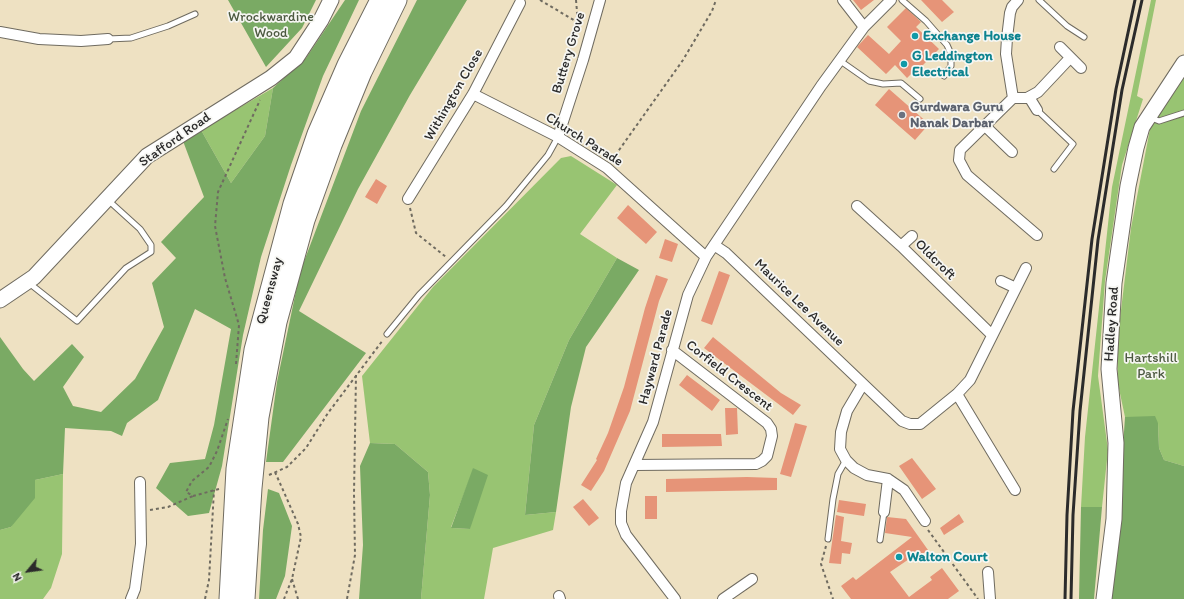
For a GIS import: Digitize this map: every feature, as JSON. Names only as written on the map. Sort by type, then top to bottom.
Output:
[{"type":"highway","name":"Queensway","points":[[229,599],[236,469],[254,350],[293,204],[317,134],[347,65],[380,0]]},
{"type":"highway","name":"Queensway","points":[[245,599],[252,488],[259,417],[277,322],[305,220],[332,145],[362,72],[397,0]]},
{"type":"street","name":"Stafford Road","points":[[0,300],[28,282],[108,200],[147,156],[271,78],[296,58],[305,46],[331,0]]},
{"type":"street","name":"Buttery Grove","points":[[558,138],[583,60],[600,0]]},
{"type":"street","points":[[843,0],[864,27]]},
{"type":"street","points":[[714,244],[839,60],[864,27],[891,0]]},
{"type":"street","points":[[1013,98],[1006,54],[1010,13],[1012,7],[1018,0]]},
{"type":"street","name":"Withington Close","points":[[408,199],[473,94],[520,3]]},
{"type":"street","points":[[0,32],[39,39],[108,39]]},
{"type":"street","points":[[97,40],[97,51]]},
{"type":"street","points":[[1060,47],[1081,68]]},
{"type":"street","points":[[1037,235],[967,176],[959,160],[960,150],[1013,98],[1029,97],[1042,89],[1070,58]]},
{"type":"street","name":"Hadley Road","points":[[1104,599],[1114,519],[1116,443],[1109,369],[1114,283],[1136,148],[1142,127],[1184,63]]},
{"type":"street","name":"Church Parade","points":[[473,94],[558,138],[607,168],[706,257]]},
{"type":"street","points":[[1029,97],[1038,110]]},
{"type":"street","points":[[985,126],[1012,152]]},
{"type":"street","name":"Oldcroft","points":[[857,206],[902,246],[992,335]]},
{"type":"street","points":[[902,246],[912,236]]},
{"type":"street","name":"Hayward Parade","points":[[675,599],[626,534],[621,523],[622,498],[634,465],[653,422],[688,295],[706,257],[714,244]]},
{"type":"street","name":"Maurice Lee Avenue","points":[[714,244],[726,253],[863,384]]},
{"type":"street","points":[[925,521],[904,490],[888,479],[867,475],[854,468],[846,460],[840,450],[841,432],[847,411],[863,384],[902,421],[910,424],[920,424],[957,394],[970,380],[1026,268]]},
{"type":"street","points":[[1001,281],[1016,288]]},
{"type":"street","name":"Corfield Crescent","points":[[634,465],[756,464],[767,456],[772,436],[771,429],[767,423],[672,350]]},
{"type":"street","points":[[957,394],[1015,490]]},
{"type":"street","points":[[884,512],[888,479]]},
{"type":"street","points":[[131,599],[141,544],[140,482]]},
{"type":"street","points":[[988,572],[990,599]]},
{"type":"street","points":[[723,599],[752,579]]},
{"type":"lane","points":[[902,0],[926,20],[949,49],[952,60],[944,76]]},
{"type":"lane","points":[[1039,0],[1067,26],[1084,37]]},
{"type":"lane","points":[[108,39],[131,38],[168,26],[194,14]]},
{"type":"lane","points":[[839,60],[869,81],[883,84],[901,83],[920,99]]},
{"type":"lane","points":[[1038,110],[1073,144],[1054,169]]},
{"type":"lane","points":[[1148,116],[1159,121],[1184,113]]},
{"type":"lane","points":[[387,334],[419,295],[506,206],[548,155],[558,138]]},
{"type":"lane","points":[[28,282],[77,321],[126,268],[151,252],[151,245],[140,229],[108,200]]},
{"type":"lane","points":[[828,539],[837,480],[846,460]]},
{"type":"lane","points":[[880,540],[884,512]]},
{"type":"path","points":[[540,0],[577,22]]},
{"type":"path","points":[[576,0],[579,37]]},
{"type":"path","points":[[607,168],[682,60],[712,11],[716,0]]},
{"type":"path","points":[[236,369],[239,325],[225,278],[215,226],[218,192],[271,78]]},
{"type":"path","points":[[408,199],[416,233],[451,261]]},
{"type":"path","points":[[266,476],[287,467],[306,448],[356,375],[387,334]]},
{"type":"path","points":[[347,599],[355,555],[354,494],[356,375]]},
{"type":"path","points":[[193,496],[186,492],[192,481],[209,468],[217,451],[228,417]]},
{"type":"path","points":[[275,472],[298,524],[301,537],[292,579],[284,599]]},
{"type":"path","points":[[141,512],[168,506],[193,496],[219,489]]},
{"type":"path","points":[[205,599],[209,580],[214,490]]},
{"type":"path","points":[[925,521],[930,533],[978,599]]},
{"type":"path","points":[[828,539],[821,564],[833,599]]},
{"type":"path","points":[[292,579],[298,599]]},
{"type":"green space","name":"Wrockwardine Wood","points":[[228,0],[316,0],[302,28],[266,67]]},
{"type":"green space","points":[[345,0],[359,0],[323,76],[291,165],[261,257],[243,335],[222,466],[209,513],[188,516],[156,488],[170,463],[205,459],[214,425],[231,329],[195,309],[158,400],[127,423],[122,436],[111,431],[65,428],[63,474],[35,480],[35,498],[11,527],[0,530],[0,337],[23,369],[34,381],[72,344],[84,357],[63,387],[73,406],[101,412],[135,379],[164,327],[152,283],[176,258],[161,242],[204,197],[183,141],[201,130],[231,183],[265,136],[273,88],[306,58]]},
{"type":"green space","points":[[417,0],[467,0],[410,95],[358,189],[299,311],[366,353],[283,462],[266,462],[277,382],[300,272],[361,111]]},
{"type":"green space","points":[[1151,0],[1156,0],[1137,96],[1143,99],[1122,165],[1105,281],[1098,376],[1108,450],[1102,507],[1081,507],[1085,437],[1112,187]]},
{"type":"green space","name":"Hartshill Park","points":[[1184,74],[1184,466],[1164,460],[1159,448],[1158,423],[1125,417],[1118,384],[1117,343],[1131,228],[1150,129]]},
{"type":"green space","points":[[273,88],[265,136],[231,183],[201,130]]},
{"type":"green space","points":[[571,156],[617,185],[580,234],[617,258],[569,340],[534,425],[525,515],[556,512],[553,530],[493,548],[484,599],[421,599],[430,495],[428,472],[395,444],[370,443],[362,376],[433,287],[561,158]],"holes":[[[474,468],[470,529],[451,527]]]},
{"type":"green space","points":[[617,258],[639,270],[586,347],[571,407],[556,512],[525,515],[534,425],[569,340]]},
{"type":"green space","points":[[1155,416],[1158,423],[1159,448],[1164,460],[1184,466],[1184,599],[1108,599],[1116,550],[1125,417]]},
{"type":"green space","points":[[370,443],[395,444],[428,472],[430,495],[421,599],[359,599],[363,545],[360,466]]},
{"type":"green space","points":[[473,468],[488,475],[470,529],[451,528]]},
{"type":"green space","points":[[63,474],[62,554],[51,588],[43,599],[0,599],[0,530],[11,527],[35,480]]},
{"type":"green space","points":[[268,489],[279,493],[292,526],[285,576],[276,599],[259,599],[263,530]]},
{"type":"green space","points":[[1081,507],[1102,507],[1094,599],[1079,599]]},
{"type":"building","points":[[853,0],[874,0],[861,10]]},
{"type":"building","points":[[921,0],[942,0],[954,12],[942,22]]},
{"type":"building","points":[[906,8],[921,22],[916,27],[939,49],[914,74],[913,72],[907,78],[895,65],[886,74],[857,47],[868,35],[889,54],[901,41],[887,27]]},
{"type":"building","name":"Gurdwara Guru Nanak Darbar","points":[[889,89],[929,124],[915,140],[875,105]]},
{"type":"building","points":[[376,179],[387,186],[377,204],[365,197]]},
{"type":"building","points":[[628,205],[657,232],[646,244],[617,218]]},
{"type":"building","points":[[665,239],[678,244],[672,262],[659,258]]},
{"type":"building","points":[[719,271],[730,275],[712,325],[701,321]]},
{"type":"building","points":[[656,275],[668,279],[659,301],[630,411],[604,471],[591,491],[581,485],[597,460],[596,459],[608,433],[624,387],[645,308]]},
{"type":"building","points":[[713,337],[781,393],[801,405],[793,415],[704,348]]},
{"type":"building","points":[[687,375],[720,400],[712,411],[679,385]]},
{"type":"building","points":[[725,408],[737,408],[738,434],[726,435]]},
{"type":"building","points":[[795,423],[807,426],[791,477],[780,474]]},
{"type":"building","points":[[662,434],[721,434],[722,446],[662,447]]},
{"type":"building","points":[[912,458],[936,489],[922,499],[899,466]]},
{"type":"building","points":[[747,477],[777,478],[777,490],[666,492],[666,479]]},
{"type":"building","points":[[645,496],[657,496],[657,519],[645,519]]},
{"type":"building","points":[[583,499],[599,518],[589,526],[573,507]]},
{"type":"building","points":[[839,500],[866,504],[864,516],[837,512]]},
{"type":"building","points":[[959,514],[964,522],[944,535],[940,528]]},
{"type":"building","points":[[836,515],[844,517],[841,541],[852,543],[850,554],[842,553],[841,564],[829,563]]},
{"type":"building","name":"Walton Court","points":[[887,517],[906,519],[928,550],[917,558],[915,555],[890,572],[909,597],[932,580],[930,577],[942,568],[959,591],[948,599],[851,599],[841,586],[853,577],[856,580],[912,537],[885,533]]},
{"type":"railway","points":[[1065,599],[1067,515],[1073,411],[1092,239],[1116,89],[1135,0]]},
{"type":"railway","points":[[1071,599],[1073,515],[1080,411],[1098,240],[1122,90],[1142,0]]},
{"type":"place","name":"Exchange House","points":[[915,36]]},
{"type":"place","name":"G Leddington Electrical","points":[[904,64]]},
{"type":"place","name":"Gurdwara Guru Nanak Darbar","points":[[902,115]]},
{"type":"place","name":"Walton Court","points":[[899,557]]}]
